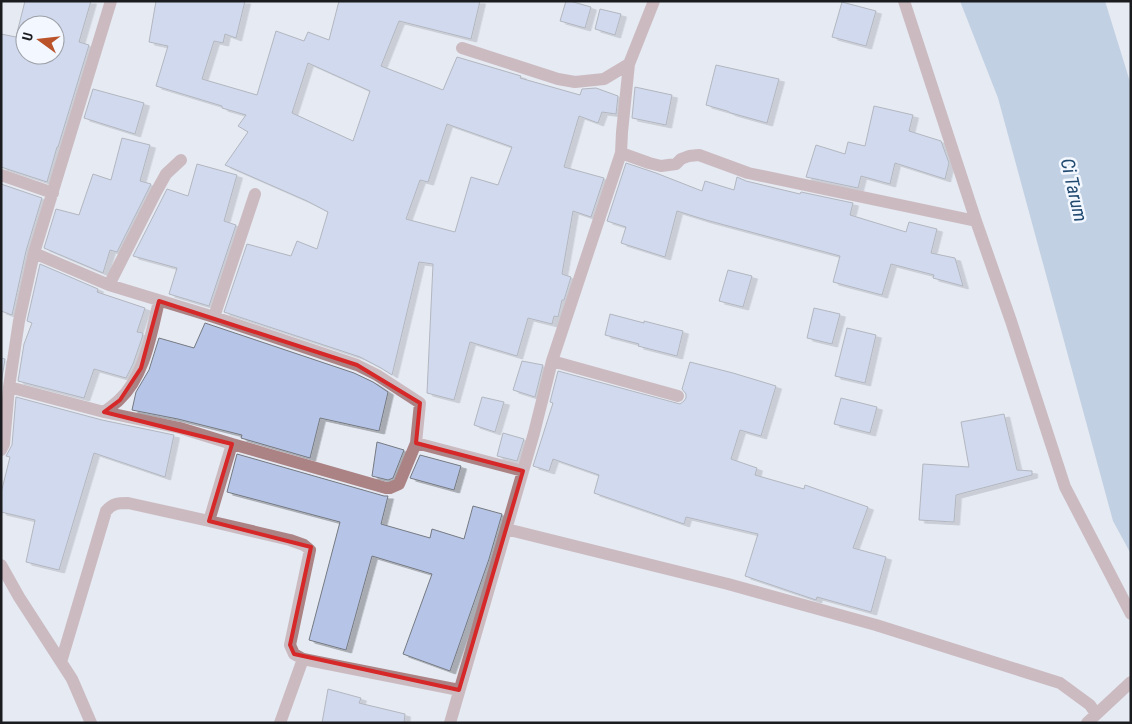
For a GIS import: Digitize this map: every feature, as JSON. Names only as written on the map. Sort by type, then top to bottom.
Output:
[{"type":"street","points":[[1,450],[4,444],[9,388],[19,321],[34,253],[111,1]]},
{"type":"street","points":[[450,723],[534,433],[552,361],[621,154],[629,64],[654,1]]},
{"type":"street","points":[[904,1],[1065,487],[1131,614]]},
{"type":"street","points":[[462,48],[558,79],[575,82],[604,80],[629,64]]},
{"type":"street","points":[[621,154],[661,166],[676,164],[681,159],[699,155],[748,173],[976,221]]},
{"type":"street","points":[[109,285],[166,174],[181,160]]},
{"type":"street","points":[[1,174],[53,193]]},
{"type":"street","points":[[214,317],[255,194]]},
{"type":"street","points":[[9,388],[104,412],[180,428],[386,488],[399,484],[416,443],[420,403],[378,375],[357,365],[214,317],[109,285],[34,253]]},
{"type":"street","points":[[104,412],[120,400],[138,374],[159,301]]},
{"type":"street","points":[[552,361],[678,396]]},
{"type":"street","points":[[416,443],[523,471]]},
{"type":"street","points":[[209,521],[232,444]]},
{"type":"street","points":[[61,662],[106,511],[111,506],[128,503],[290,540],[304,545],[310,550],[290,645],[294,654],[303,659],[460,690]]},
{"type":"street","points":[[506,529],[718,582],[886,628],[1060,683],[1090,706],[1091,718]]},
{"type":"street","points":[[1,565],[75,685],[92,723]]},
{"type":"street","points":[[280,723],[303,659]]},
{"type":"street","points":[[1091,718],[1131,682]]},
{"type":"highlighted area","points":[[159,301],[357,365],[420,403],[416,443],[523,471],[459,690],[294,654],[290,645],[311,547],[209,521],[232,444],[104,412],[120,400],[141,368]]},
{"type":"water","name":"Ci Tarum","points":[[960,1],[1105,1],[1131,85],[1131,554],[1113,521],[998,98]]},
{"type":"building","points":[[25,1],[91,1],[79,42],[89,45],[47,182],[1,167],[1,34],[15,37],[15,65],[65,65],[65,15],[22,15]]},
{"type":"building","points":[[156,1],[245,1],[236,38],[225,34],[223,43],[214,41],[202,79],[257,95],[276,31],[304,41],[308,32],[329,40],[339,1],[480,1],[471,39],[399,21],[381,66],[443,90],[457,57],[580,95],[582,89],[596,88],[618,96],[616,114],[602,112],[598,123],[579,116],[564,167],[604,178],[591,217],[573,211],[562,274],[571,277],[558,317],[554,316],[552,324],[528,318],[517,356],[470,342],[454,400],[427,393],[433,264],[419,262],[392,375],[360,357],[224,312],[247,244],[291,256],[297,241],[317,249],[328,212],[225,165],[248,132],[238,126],[246,115],[156,86],[168,46],[149,42]],"holes":[[[308,63],[370,91],[353,141],[292,113]],[[447,124],[512,147],[498,185],[471,177],[455,232],[406,219],[420,180],[428,182]]]},
{"type":"building","points":[[566,1],[591,7],[585,28],[560,21]]},
{"type":"building","points":[[842,2],[876,11],[866,46],[832,37]]},
{"type":"building","points":[[600,9],[621,14],[615,35],[595,29]]},
{"type":"building","points":[[716,65],[779,79],[767,123],[706,105]]},
{"type":"building","points":[[635,87],[672,95],[666,125],[632,118]]},
{"type":"building","points":[[93,89],[144,103],[135,134],[84,118]]},
{"type":"building","points":[[874,106],[913,115],[909,131],[941,141],[949,163],[945,179],[895,163],[890,184],[861,176],[858,188],[806,177],[816,145],[845,154],[848,142],[865,146]]},
{"type":"building","points":[[122,138],[150,145],[140,181],[151,184],[117,252],[110,250],[103,273],[44,248],[56,209],[79,215],[93,174],[111,180]]},
{"type":"building","points":[[626,163],[702,191],[705,181],[734,190],[737,177],[746,181],[800,194],[801,192],[853,203],[850,215],[906,232],[909,222],[937,229],[931,253],[955,258],[963,286],[933,278],[934,275],[891,264],[882,295],[833,282],[840,256],[677,211],[665,257],[621,243],[626,227],[607,221]]},
{"type":"building","points":[[197,164],[237,175],[224,221],[236,225],[209,306],[169,294],[177,268],[133,256],[167,189],[188,196]]},
{"type":"building","points":[[1,184],[42,198],[26,251],[12,315],[1,311]]},
{"type":"building","points":[[40,264],[98,289],[97,292],[145,308],[137,332],[143,333],[142,338],[126,378],[94,369],[84,398],[18,381],[24,344],[32,323],[27,321]]},
{"type":"building","points":[[728,270],[752,276],[743,307],[719,301]]},
{"type":"building","points":[[814,308],[840,314],[832,344],[807,338]]},
{"type":"building","points":[[610,314],[683,331],[677,356],[605,335]]},
{"type":"building","points":[[205,323],[354,373],[373,382],[388,392],[379,431],[320,418],[310,458],[241,438],[242,435],[132,410],[136,392],[149,370],[159,338],[194,348]]},
{"type":"building","points":[[847,328],[876,335],[865,383],[835,376]]},
{"type":"building","points":[[1,358],[5,359],[1,384]]},
{"type":"building","points":[[522,361],[543,365],[535,397],[513,390]]},
{"type":"building","points":[[690,362],[776,386],[761,436],[740,430],[731,459],[757,468],[755,475],[804,489],[805,485],[868,507],[853,548],[886,557],[871,612],[817,597],[816,600],[745,576],[758,534],[686,517],[684,524],[594,493],[599,475],[553,459],[549,471],[533,466],[553,403],[550,402],[558,371],[680,404],[686,398],[686,394],[682,389]]},
{"type":"building","points":[[16,397],[102,420],[174,435],[165,477],[94,453],[59,570],[26,562],[35,520],[1,512],[1,493],[10,457],[6,456],[12,445]]},
{"type":"building","points":[[482,397],[504,402],[495,432],[474,425]]},
{"type":"building","points":[[841,398],[877,407],[870,433],[834,424]]},
{"type":"building","points":[[1004,414],[1017,470],[1032,471],[1032,475],[956,495],[954,522],[919,520],[923,464],[969,467],[961,422]]},
{"type":"building","points":[[503,433],[524,439],[517,461],[497,456]]},
{"type":"building","points":[[377,442],[404,450],[393,478],[388,480],[372,476]]},
{"type":"building","points":[[237,454],[388,496],[381,524],[430,538],[432,529],[464,539],[473,506],[502,514],[489,559],[450,671],[403,654],[432,574],[372,556],[346,650],[309,640],[340,522],[227,492]]},
{"type":"building","points":[[420,455],[461,466],[454,490],[410,478]]},
{"type":"building","points":[[328,689],[361,698],[359,703],[405,714],[404,723],[322,723]]}]
